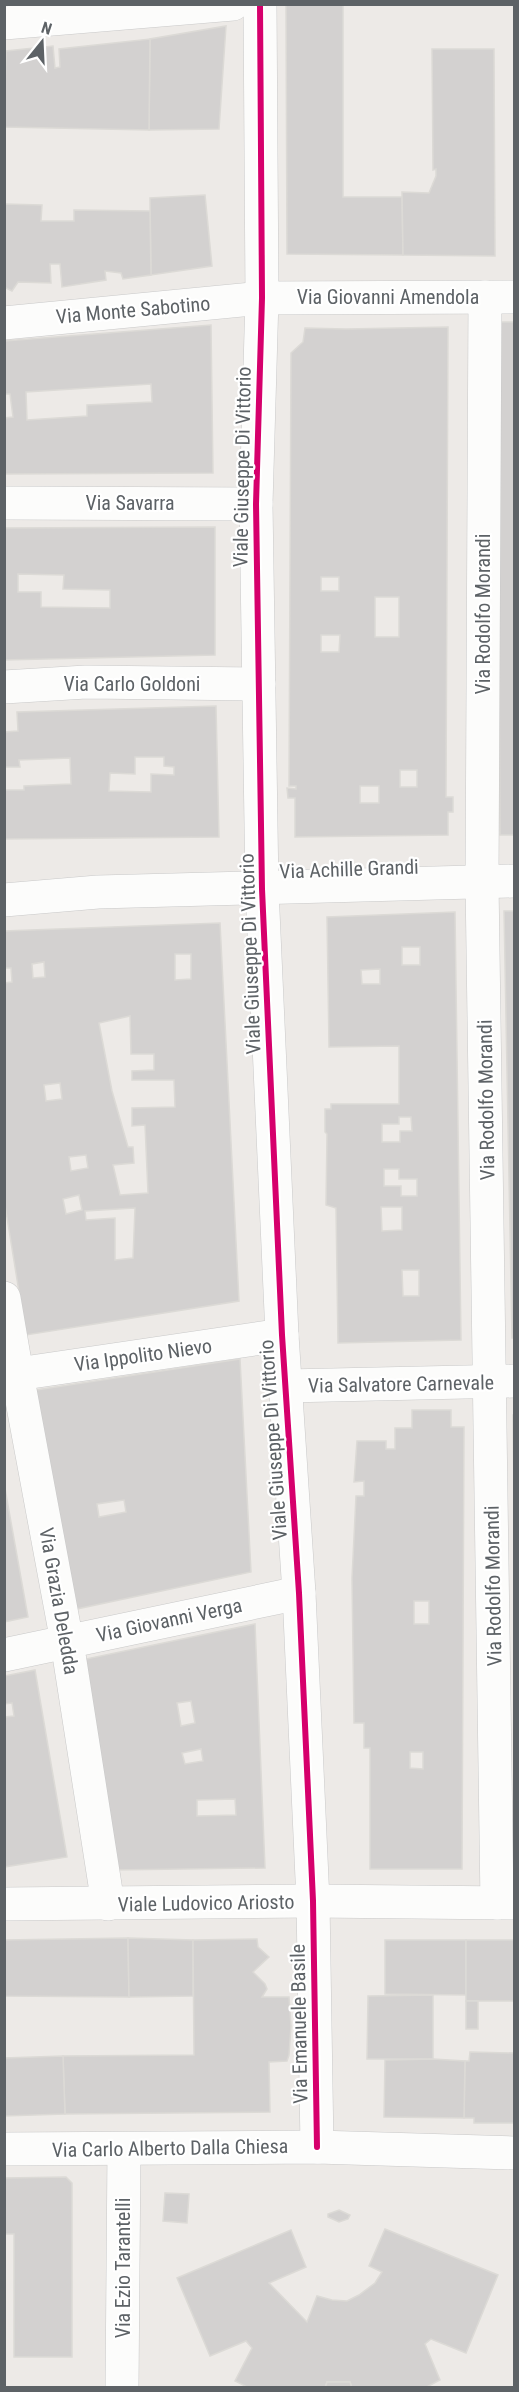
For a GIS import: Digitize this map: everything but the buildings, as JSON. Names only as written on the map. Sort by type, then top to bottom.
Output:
[{"type":"street","points":[[4,23],[233,4]]},
{"type":"street","name":"Viale Giuseppe Di Vittorio","points":[[260,4],[262,298],[256,504],[262,889],[282,1335],[299,1593],[313,1901]]},
{"type":"street","name":"Via Giovanni Amendola","points":[[262,298],[500,297]]},
{"type":"street","name":"Via Rodolfo Morandi","points":[[500,297],[482,882],[503,1382],[506,1903]]},
{"type":"street","name":"Via Monte Sabotino","points":[[4,322],[262,298]]},
{"type":"street","name":"Via Savarra","points":[[4,503],[256,504]]},
{"type":"street","name":"Via Carlo Goldoni","points":[[4,687],[86,682],[259,684]]},
{"type":"street","name":"Via Achille Grandi","points":[[4,900],[98,892],[514,881]]},
{"type":"street","name":"Via Grazia Deledda","points":[[4,1298],[10,1375],[67,1642],[108,1904]]},
{"type":"street","name":"Via Ippolito Nievo","points":[[10,1375],[282,1335]]},
{"type":"street","name":"Via Salvatore Carnevale","points":[[287,1386],[503,1382]]},
{"type":"street","name":"Via Giovanni Verga","points":[[4,1655],[299,1593]]},
{"type":"street","name":"Viale Ludovico Ariosto","points":[[4,1904],[313,1901],[506,1903]]},
{"type":"street","name":"Via Emanuele Basile","points":[[313,1901],[317,2146]]},
{"type":"street","name":"Via Carlo Alberto Dalla Chiesa","points":[[4,2150],[317,2146],[514,2153]]},
{"type":"street","name":"Via Ezio Tarantelli","points":[[122,2388],[124,2149]]},
{"type":"cycle path","points":[[260,4],[262,298],[256,504],[262,889],[282,1335],[299,1593],[313,1901],[317,2147]]}]
